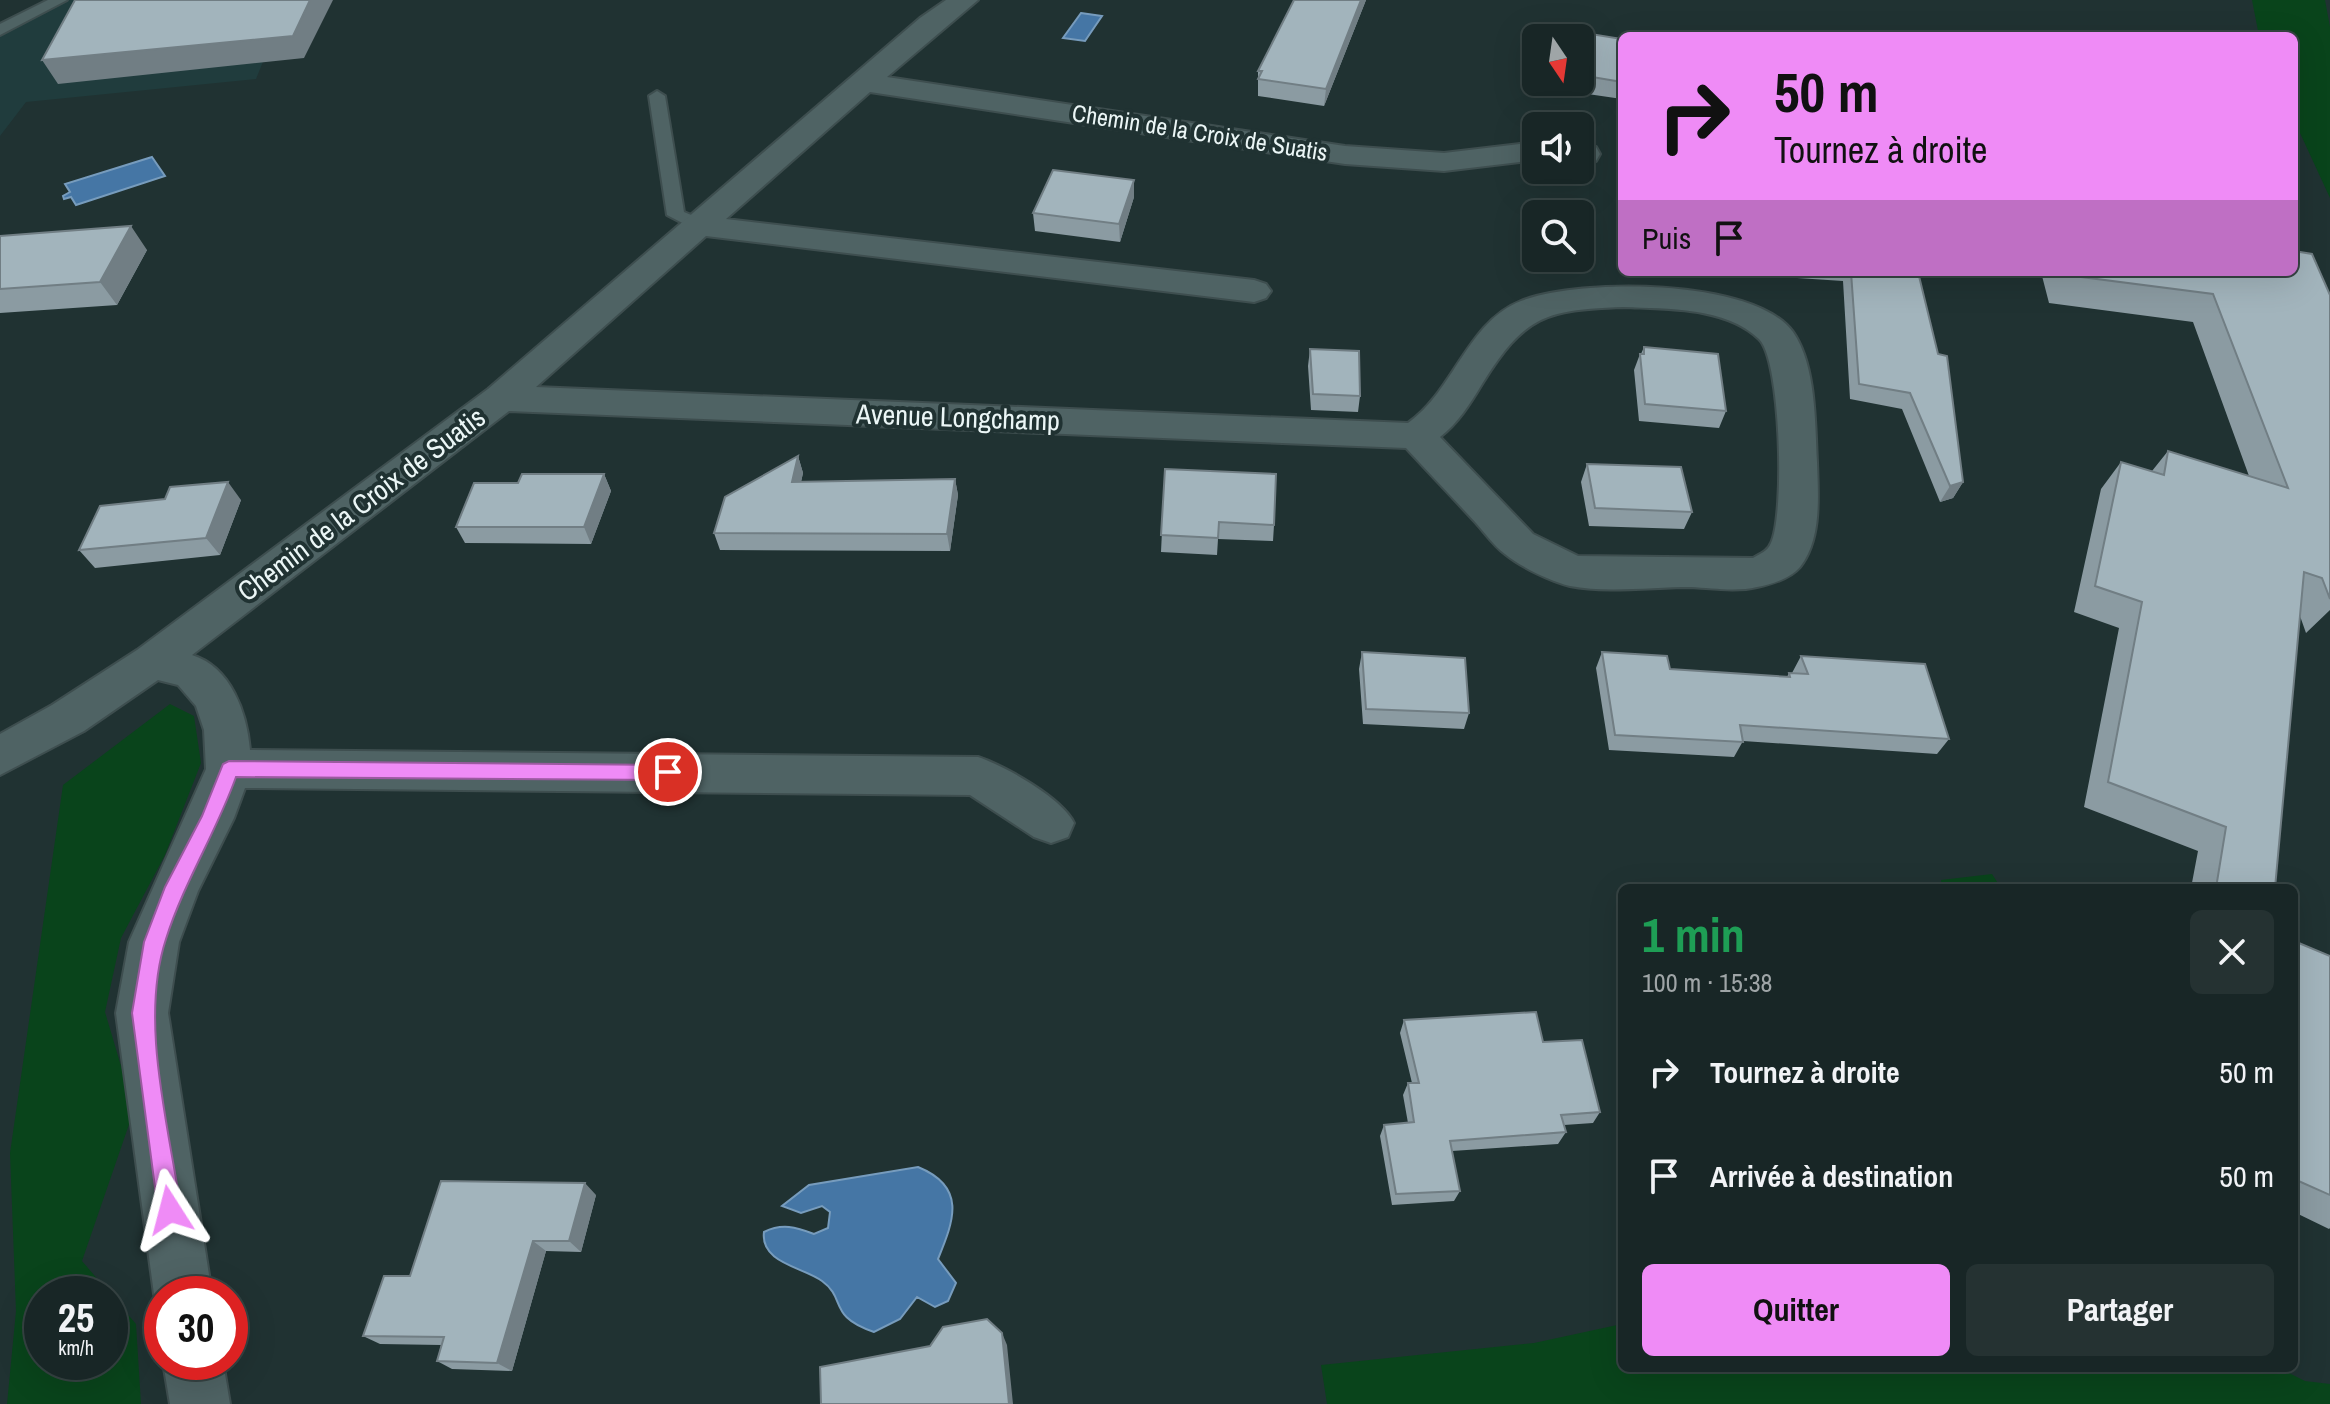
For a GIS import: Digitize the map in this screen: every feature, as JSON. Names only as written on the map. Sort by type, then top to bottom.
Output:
[{"type":"street","name":"Chemin de la Croix de Suatis","points":[[0,756],[68,718],[152,662],[501,398],[702,226],[930,24],[964,0]]},
{"type":"street","name":"Chemin de la Croix de Suatis","points":[[865,82],[1345,155],[1444,162],[1522,153]]},
{"type":"street","points":[[702,226],[1254,291]]},
{"type":"street","points":[[1598,295],[1724,304],[1753,316],[1776,334],[1788,356],[1800,495],[1798,527],[1789,551],[1778,565],[1754,573],[1572,571],[1519,544],[1416,436],[1442,415],[1506,326],[1534,308],[1598,295]]},
{"type":"street","name":"Avenue Longchamp","points":[[501,398],[1416,436]]},
{"type":"street","points":[[152,662],[192,672],[215,698],[226,730],[229,769],[211,818],[175,887],[154,942],[142,1013],[180,1276]]},
{"type":"street","points":[[229,769],[978,776],[1051,823]]},
{"type":"street","points":[[196,1380],[200,1404]]},
{"type":"lane","points":[[0,30],[60,0]]},
{"type":"lane","points":[[657,96],[676,215],[702,226]]},
{"type":"shaded area","points":[[49,0],[288,0],[256,79],[26,102],[0,136],[0,25]]},
{"type":"green space","points":[[2252,0],[2325,0],[2330,27],[2330,198],[2298,129],[2298,32],[2258,32]]},
{"type":"green space","points":[[170,704],[194,716],[201,763],[165,855],[121,938],[105,1012],[134,1110],[82,1261],[95,1276],[24,1276],[24,1380],[128,1380],[128,1315],[136,1324],[141,1404],[7,1404],[16,1311],[10,1153],[63,785]]},
{"type":"green space","points":[[1992,874],[1998,884],[1942,884],[1941,880]]},
{"type":"green space","points":[[1618,1325],[1618,1372],[2287,1372],[2305,1381],[2330,1384],[2330,1404],[1327,1404],[1321,1365],[1534,1343]]},
{"type":"water","points":[[1081,13],[1102,16],[1085,41],[1063,38]]},
{"type":"water","points":[[152,157],[165,176],[76,205],[71,197],[64,199],[63,196],[70,192],[65,184]]},
{"type":"water","points":[[918,1167],[934,1175],[950,1195],[952,1218],[938,1259],[956,1283],[948,1301],[935,1307],[917,1297],[900,1319],[874,1332],[843,1314],[834,1294],[822,1281],[784,1263],[769,1251],[764,1232],[771,1229],[789,1227],[814,1234],[828,1228],[830,1212],[822,1206],[801,1213],[782,1206],[809,1185]]},
{"type":"building","points":[[75,0],[310,0],[293,36],[42,60]]},
{"type":"building","points":[[1294,0],[1361,0],[1326,89],[1258,79],[1262,71],[1258,71]]},
{"type":"building","points":[[1594,35],[1618,38],[1618,81],[1594,77]]},
{"type":"building","points":[[1053,170],[1134,180],[1119,224],[1033,213]]},
{"type":"building","points":[[131,226],[100,282],[0,289],[0,236]]},
{"type":"building","points":[[2298,252],[2312,254],[2330,295],[2330,599],[2322,578],[2304,572],[2275,884],[2217,884],[2226,827],[2108,782],[2142,602],[2095,586],[2121,462],[2164,475],[2168,451],[2288,488],[2213,294],[2074,276],[2298,276]]},
{"type":"building","points":[[1851,276],[1919,276],[1938,354],[1947,356],[1963,482],[1950,486],[1910,393],[1859,384]]},
{"type":"building","points":[[1644,347],[1718,354],[1726,411],[1645,404],[1640,354],[1644,354]]},
{"type":"building","points":[[1310,349],[1359,351],[1360,396],[1313,394]]},
{"type":"building","points":[[798,456],[792,482],[955,479],[947,534],[714,533],[725,497]]},
{"type":"building","points":[[1587,464],[1681,467],[1692,512],[1595,508]]},
{"type":"building","points":[[1165,469],[1276,474],[1274,525],[1219,522],[1218,538],[1161,535]]},
{"type":"building","points":[[522,474],[604,474],[584,527],[456,527],[474,483],[518,483]]},
{"type":"building","points":[[228,482],[206,538],[79,550],[100,506],[165,499],[170,487]]},
{"type":"building","points":[[1362,652],[1465,658],[1469,713],[1366,709]]},
{"type":"building","points":[[1602,652],[1667,656],[1670,669],[1790,677],[1789,673],[1808,674],[1801,656],[1925,664],[1949,739],[1740,725],[1743,742],[1615,735]]},
{"type":"building","points":[[2298,943],[2330,956],[2330,1195],[2298,1181]]},
{"type":"building","points":[[1536,1012],[1543,1042],[1582,1040],[1600,1112],[1561,1115],[1566,1132],[1450,1141],[1460,1191],[1396,1194],[1384,1125],[1414,1122],[1408,1083],[1419,1083],[1404,1020]]},
{"type":"building","points":[[441,1181],[585,1183],[569,1241],[533,1241],[497,1363],[437,1361],[444,1337],[363,1336],[384,1276],[410,1276]]},
{"type":"building","points":[[987,1319],[1002,1333],[1009,1404],[821,1404],[820,1367],[930,1346],[943,1327]]},
{"type":"route","points":[[170,1210],[142,1013],[154,942],[175,887],[211,818],[229,769],[668,772]]}]
